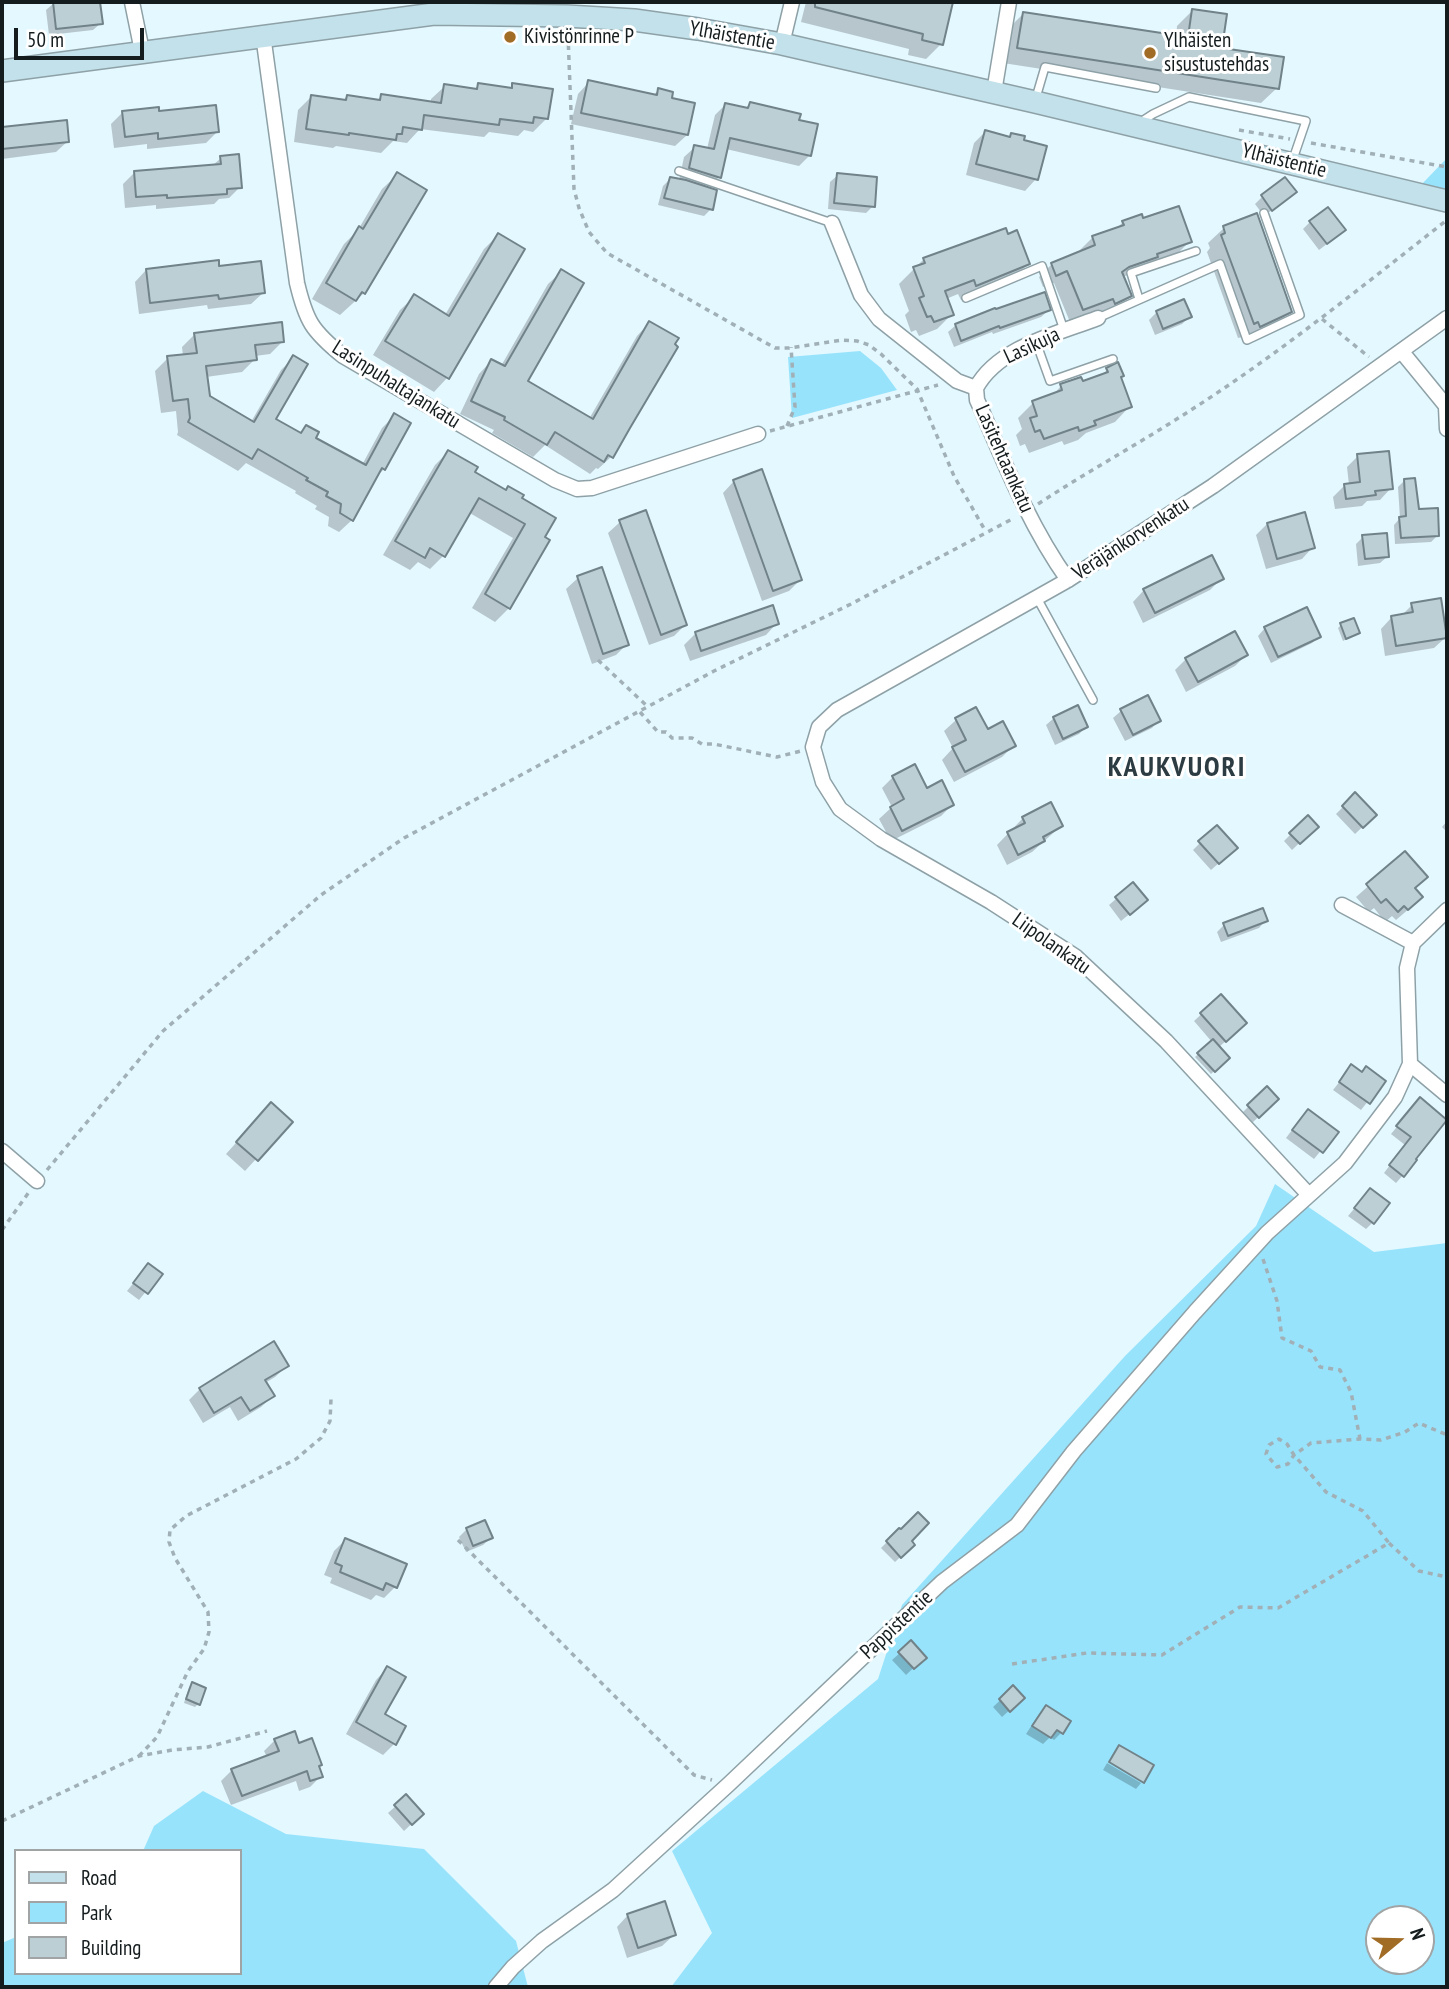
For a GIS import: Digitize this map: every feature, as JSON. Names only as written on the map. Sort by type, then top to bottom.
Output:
[{"type":"street","points":[[132,2],[142,51]]},
{"type":"street","points":[[782,44],[792,2]]},
{"type":"street","points":[[994,92],[1009,2]]},
{"type":"street","name":"Ylhäistentie","points":[[2,71],[263,36],[435,8],[634,20],[782,44],[1447,201]]},
{"type":"street","name":"Lasinpuhaltajankatu","points":[[263,36],[298,283],[307,318],[327,343],[343,356],[570,488],[592,488],[758,434]]},
{"type":"street","name":"Lasitehtaankatu","points":[[832,223],[861,295],[869,308],[890,330],[957,381],[976,388],[982,411],[1026,512],[1068,580]]},
{"type":"street","name":"Lasikuja","points":[[976,388],[982,377],[998,361],[1019,349],[1098,318]]},
{"type":"street","name":"Veräjänkorvenkatu","points":[[813,747],[819,727],[837,710],[1068,580],[1213,486],[1447,318]]},
{"type":"street","points":[[1402,352],[1446,407],[1447,429]]},
{"type":"street","name":"Liipolankatu","points":[[813,747],[823,782],[840,809],[881,839],[991,902],[1076,957],[1166,1041],[1309,1195]]},
{"type":"street","points":[[1342,905],[1413,943]]},
{"type":"street","points":[[1447,910],[1413,943],[1406,968],[1410,1064],[1447,1096]]},
{"type":"street","name":"Pappistentie","points":[[496,1987],[513,1967],[542,1941],[613,1890],[942,1582],[1017,1525],[1074,1451],[1195,1312],[1262,1239],[1345,1163],[1395,1097],[1410,1064]]},
{"type":"street","points":[[2,1151],[37,1181]]},
{"type":"lane","points":[[1035,102],[1045,67],[1156,88]]},
{"type":"lane","points":[[1136,126],[1153,114],[1189,97],[1306,121],[1292,163]]},
{"type":"lane","points":[[679,171],[832,223]]},
{"type":"lane","points":[[1098,318],[1220,264],[1247,340],[1300,316],[1264,213]]},
{"type":"lane","points":[[1139,299],[1131,273],[1196,251]]},
{"type":"lane","points":[[966,298],[1042,266],[1064,331]]},
{"type":"lane","points":[[1036,342],[1050,381],[1113,359]]},
{"type":"lane","points":[[1037,597],[1093,700]]},
{"type":"path","points":[[567,16],[575,189],[589,232],[607,253],[775,348],[842,340],[869,345],[881,354],[917,390],[954,476],[986,532]]},
{"type":"path","points":[[2,1230],[37,1181],[163,1031],[321,895],[404,838],[714,671],[851,604],[1026,512],[1181,417],[1322,319],[1447,220]]},
{"type":"path","points":[[1322,319],[1381,367]]},
{"type":"path","points":[[787,426],[795,407],[791,347]]},
{"type":"path","points":[[758,434],[957,381]]},
{"type":"path","points":[[598,660],[648,707]]},
{"type":"path","points":[[639,711],[658,732],[666,732],[672,738],[692,738],[702,744],[777,757],[813,747]]},
{"type":"path","points":[[1262,1239],[1277,1301],[1282,1338],[1311,1350],[1320,1367],[1340,1370],[1351,1392],[1360,1438]]},
{"type":"path","points":[[139,1756],[157,1737],[188,1671],[204,1649],[209,1632],[208,1612],[176,1558],[169,1542],[170,1530],[186,1516],[296,1459],[321,1438],[330,1421],[331,1399]]},
{"type":"path","points":[[1447,1435],[1419,1423],[1405,1432],[1381,1440],[1360,1438],[1311,1443],[1294,1455],[1288,1464],[1277,1467],[1266,1454],[1269,1445],[1279,1439],[1287,1444],[1294,1455],[1326,1492],[1363,1511],[1389,1543],[1419,1571],[1447,1577]]},
{"type":"path","points":[[458,1540],[694,1775],[729,1784]]},
{"type":"path","points":[[1012,1664],[1087,1653],[1163,1655],[1240,1607],[1278,1608],[1389,1543]]},
{"type":"path","points":[[2,1821],[139,1756],[208,1746],[267,1731]]},
{"type":"green space","points":[[1447,158],[1447,192],[1420,186]]},
{"type":"green space","points":[[860,351],[881,368],[897,390],[792,418],[788,357]]},
{"type":"green space","points":[[1275,1184],[1374,1252],[1447,1243],[1447,1987],[671,1987],[712,1933],[672,1851],[878,1679],[902,1605],[1125,1356],[1256,1226]]},
{"type":"green space","points":[[203,1791],[286,1834],[424,1849],[516,1941],[528,1987],[2,1987],[2,1943],[14,1938],[14,1975],[242,1975],[242,1849],[144,1849],[154,1826]]},
{"type":"building","points":[[53,2],[100,2],[103,24],[56,29]]},
{"type":"building","points":[[815,2],[953,2],[943,45],[922,40],[923,34],[815,7]]},
{"type":"building","name":"Ylhäisten sisustustehdas","points":[[1192,9],[1227,14],[1222,48],[1284,57],[1279,89],[1017,48],[1023,12],[1188,37]]},
{"type":"building","points":[[588,80],[657,95],[658,88],[673,92],[672,98],[695,103],[688,135],[581,113]]},
{"type":"building","points":[[478,83],[512,88],[512,83],[553,89],[548,119],[534,117],[533,123],[500,119],[499,125],[424,115],[422,130],[403,127],[402,134],[397,134],[396,140],[306,129],[311,95],[346,100],[347,95],[380,100],[381,94],[441,103],[444,84],[477,89]]},
{"type":"building","points":[[750,102],[801,114],[799,120],[818,124],[811,156],[730,138],[721,178],[689,168],[694,145],[714,149],[725,103],[748,108]]},
{"type":"building","points":[[216,105],[219,132],[158,139],[158,133],[125,137],[122,111],[159,107],[159,111]]},
{"type":"building","points":[[67,120],[69,142],[2,149],[2,127]]},
{"type":"building","points":[[985,130],[1010,137],[1011,133],[1025,136],[1024,140],[1047,146],[1038,180],[976,164]]},
{"type":"building","points":[[239,154],[242,188],[227,189],[227,194],[136,197],[134,171],[221,164],[220,156]]},
{"type":"building","points":[[397,172],[427,190],[365,294],[362,292],[356,301],[326,283],[359,226],[363,229]]},
{"type":"building","points":[[837,173],[877,177],[875,207],[834,203]]},
{"type":"building","points":[[670,177],[717,190],[713,210],[664,198]]},
{"type":"building","points":[[1285,177],[1297,192],[1272,211],[1261,195]]},
{"type":"building","points":[[1179,206],[1192,242],[1157,254],[1158,257],[1122,272],[1132,296],[1115,304],[1113,299],[1083,310],[1067,271],[1056,276],[1051,263],[1095,245],[1092,236],[1124,225],[1122,221],[1142,214],[1143,218]]},
{"type":"building","points":[[1328,207],[1346,230],[1327,244],[1309,221]]},
{"type":"building","points":[[1257,213],[1292,312],[1260,327],[1258,322],[1254,324],[1221,235],[1225,233],[1223,226]]},
{"type":"building","points":[[1006,228],[1008,234],[1017,230],[1030,264],[976,286],[974,280],[945,291],[954,315],[934,322],[931,316],[927,317],[919,298],[924,296],[913,267],[925,263],[923,258]]},
{"type":"building","points":[[498,233],[525,249],[449,379],[385,341],[414,294],[449,316]]},
{"type":"building","points":[[219,260],[219,266],[261,261],[265,293],[150,303],[146,269]]},
{"type":"building","points":[[561,269],[584,283],[528,381],[593,419],[649,321],[679,338],[675,344],[678,347],[613,458],[608,455],[604,462],[555,432],[547,445],[504,420],[505,417],[471,401],[491,359],[505,366]]},
{"type":"building","points":[[1045,292],[1051,310],[961,341],[955,324]]},
{"type":"building","points":[[1184,299],[1192,317],[1163,329],[1156,311]]},
{"type":"building","points":[[282,322],[284,342],[255,345],[257,360],[206,366],[210,396],[254,422],[293,355],[308,364],[276,419],[301,433],[306,425],[319,432],[316,438],[366,465],[394,413],[411,423],[353,521],[340,513],[341,504],[326,496],[328,492],[306,480],[308,478],[258,449],[252,459],[188,422],[188,399],[173,401],[167,356],[197,353],[194,333]]},
{"type":"building","points":[[1118,362],[1132,407],[1094,421],[1096,425],[1079,431],[1078,427],[1044,439],[1040,430],[1035,432],[1030,418],[1037,416],[1032,401],[1062,390],[1060,384],[1081,377],[1083,381],[1108,372],[1106,368]]},
{"type":"building","points":[[448,450],[478,467],[475,472],[506,490],[508,486],[524,495],[522,498],[556,518],[545,537],[550,540],[510,609],[485,594],[525,524],[479,498],[445,557],[430,548],[425,558],[395,541]]},
{"type":"building","points":[[1389,451],[1393,489],[1375,491],[1376,495],[1346,499],[1344,484],[1360,482],[1357,454]]},
{"type":"building","points":[[762,469],[802,580],[773,591],[733,480]]},
{"type":"building","points":[[1415,478],[1419,509],[1438,508],[1439,536],[1401,538],[1399,517],[1406,516],[1404,479]]},
{"type":"building","points":[[646,510],[687,625],[661,635],[619,520]]},
{"type":"building","points":[[1305,512],[1315,548],[1277,559],[1267,523]]},
{"type":"building","points":[[1387,533],[1389,557],[1365,559],[1362,535]]},
{"type":"building","points":[[1212,555],[1224,579],[1155,613],[1143,589]]},
{"type":"building","points":[[602,567],[629,645],[603,654],[577,576]]},
{"type":"building","points":[[1441,598],[1447,638],[1396,646],[1391,616],[1413,612],[1411,603]]},
{"type":"building","points":[[773,605],[779,624],[701,651],[695,632]]},
{"type":"building","points":[[1307,607],[1321,637],[1278,657],[1264,627]]},
{"type":"building","points":[[1354,618],[1360,633],[1346,639],[1340,623]]},
{"type":"building","points":[[1235,631],[1248,655],[1198,682],[1185,658]]},
{"type":"building","points":[[1148,695],[1161,721],[1133,735],[1120,709]]},
{"type":"building","points":[[1078,705],[1088,727],[1063,739],[1053,717]]},
{"type":"building","points":[[976,707],[988,729],[1003,721],[1016,746],[965,772],[952,747],[966,740],[955,718]]},
{"type":"building","points":[[915,764],[927,788],[942,780],[954,805],[902,831],[890,807],[904,799],[892,776]]},
{"type":"building","points":[[1355,792],[1377,815],[1363,828],[1342,806]]},
{"type":"building","points":[[1051,802],[1063,826],[1043,837],[1045,841],[1018,855],[1007,832],[1025,823],[1022,817]]},
{"type":"building","points":[[1308,815],[1319,827],[1300,844],[1289,833]]},
{"type":"building","points":[[1217,825],[1238,848],[1219,864],[1198,841]]},
{"type":"building","points":[[1405,851],[1428,877],[1415,888],[1423,897],[1408,910],[1404,906],[1398,912],[1386,899],[1381,903],[1366,884]]},
{"type":"building","points":[[1133,882],[1148,900],[1130,915],[1115,897]]},
{"type":"building","points":[[1263,908],[1268,921],[1228,936],[1223,923]]},
{"type":"building","points":[[1221,994],[1247,1023],[1226,1042],[1200,1013]]},
{"type":"building","points":[[1213,1039],[1230,1058],[1215,1072],[1197,1053]]},
{"type":"building","points":[[1351,1064],[1362,1072],[1366,1066],[1386,1081],[1370,1104],[1339,1082]]},
{"type":"building","points":[[1267,1086],[1279,1099],[1259,1118],[1247,1105]]},
{"type":"building","points":[[1420,1097],[1447,1120],[1404,1177],[1389,1165],[1411,1137],[1396,1126]]},
{"type":"building","points":[[271,1102],[293,1122],[258,1161],[236,1142]]},
{"type":"building","points":[[1308,1109],[1339,1132],[1323,1153],[1292,1130]]},
{"type":"building","points":[[1370,1188],[1390,1203],[1374,1224],[1354,1208]]},
{"type":"building","points":[[148,1263],[163,1274],[148,1294],[133,1283]]},
{"type":"building","points":[[274,1341],[289,1366],[265,1380],[275,1396],[250,1411],[241,1397],[214,1413],[199,1388]]},
{"type":"building","points":[[918,1512],[929,1523],[912,1541],[915,1545],[901,1558],[886,1541]]},
{"type":"building","points":[[485,1520],[493,1538],[473,1546],[466,1528]]},
{"type":"building","points":[[345,1538],[407,1564],[397,1588],[386,1583],[383,1590],[340,1572],[342,1566],[335,1563]]},
{"type":"building","points":[[911,1640],[927,1658],[914,1669],[898,1652]]},
{"type":"building","points":[[387,1666],[406,1677],[385,1714],[406,1726],[396,1745],[356,1722]]},
{"type":"building","points":[[192,1682],[206,1688],[200,1705],[186,1699]]},
{"type":"building","points":[[1013,1685],[1025,1698],[1010,1712],[999,1699]]},
{"type":"building","points":[[1046,1705],[1071,1721],[1063,1734],[1057,1730],[1051,1738],[1032,1726]]},
{"type":"building","points":[[295,1731],[299,1743],[312,1738],[322,1765],[319,1766],[323,1777],[310,1781],[307,1771],[242,1796],[231,1769],[279,1751],[274,1739]]},
{"type":"building","points":[[1119,1745],[1154,1765],[1144,1783],[1109,1762]]},
{"type":"building","points":[[406,1794],[424,1814],[412,1825],[394,1805]]},
{"type":"building","points":[[665,1901],[676,1935],[638,1948],[627,1914]]},
{"type":"place","name":"Kivistönrinne P","points":[[510,37]]},
{"type":"place","name":"Ylhäisten sisustustehdas","points":[[1150,53]]},
{"type":"district","name":"KAUKVUORI","points":[[1177,768]]}]
